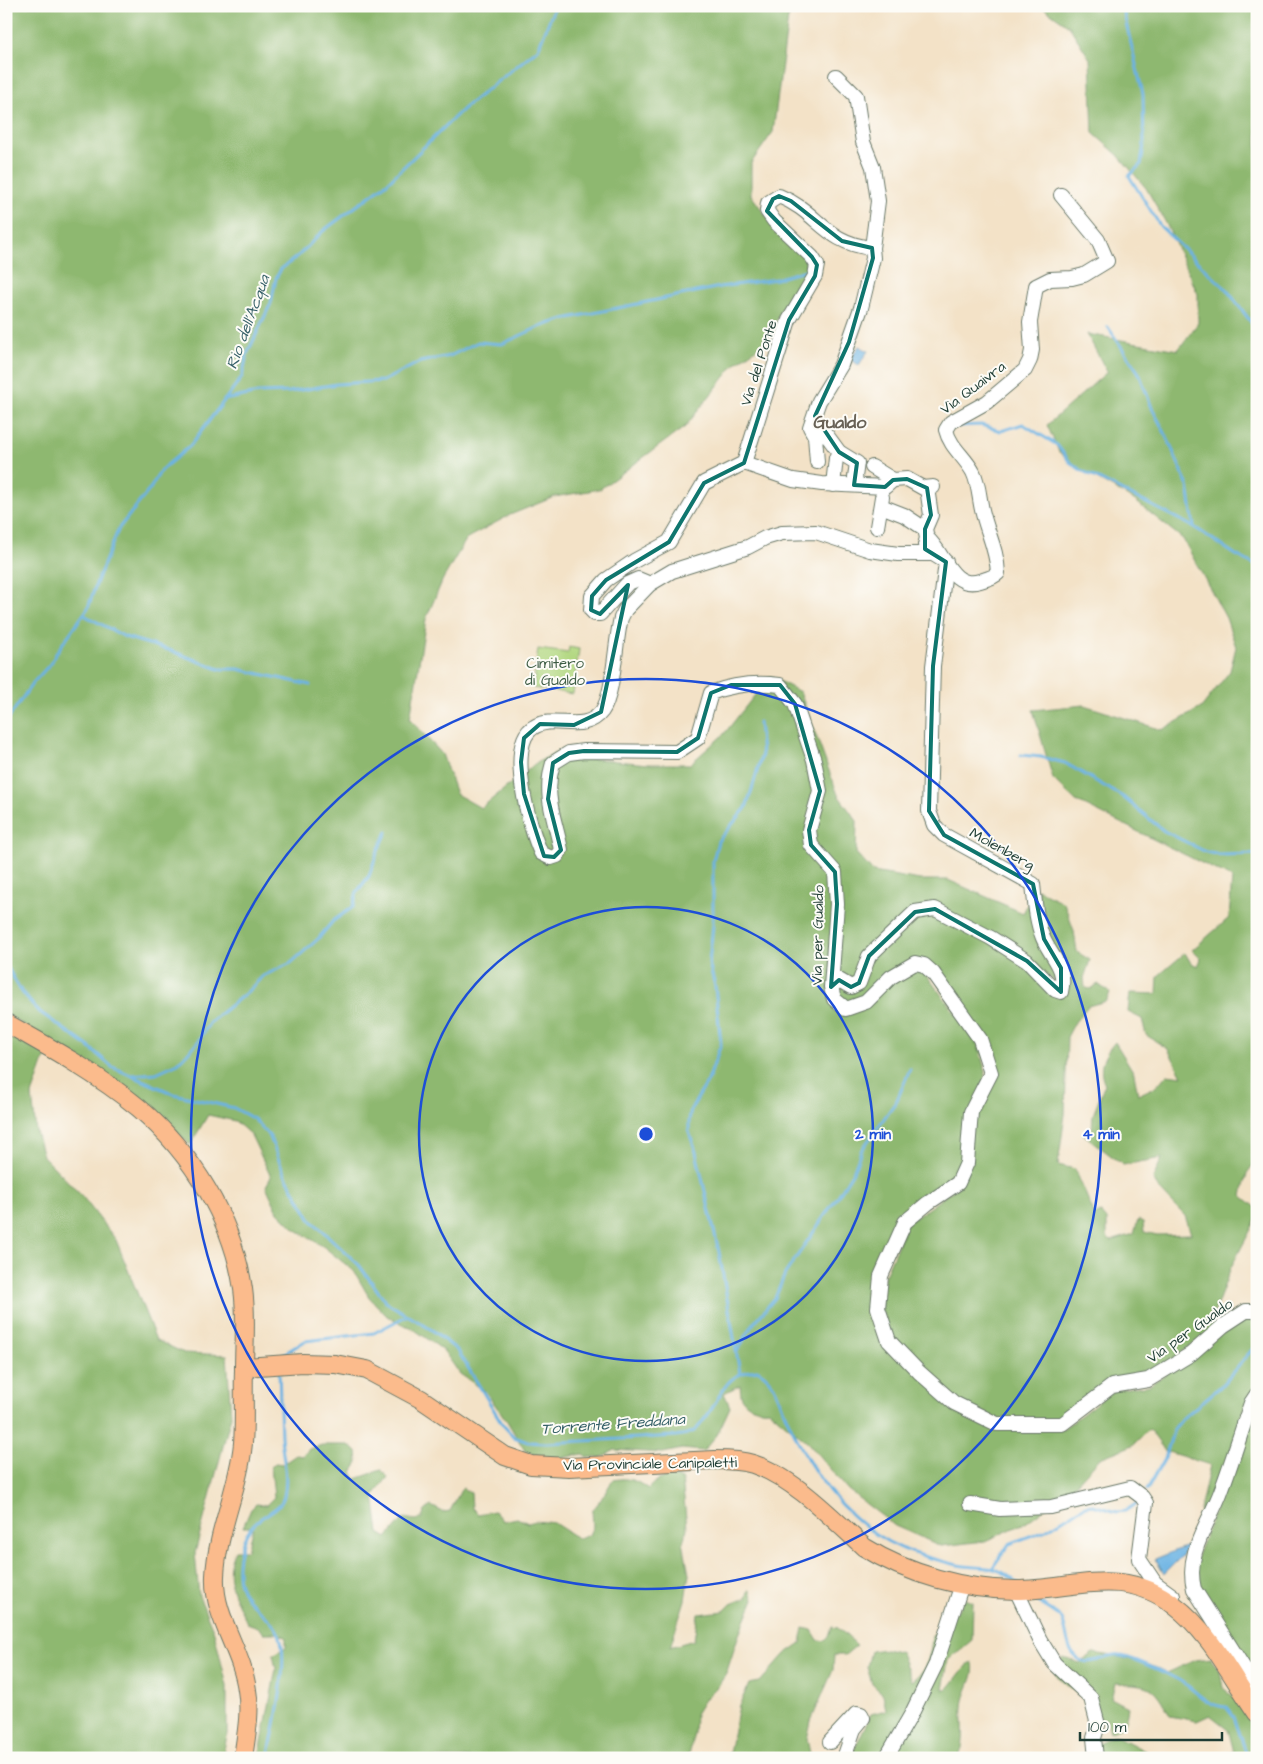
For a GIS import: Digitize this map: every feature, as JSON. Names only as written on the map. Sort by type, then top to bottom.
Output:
[{"type":"main road","points":[[6,1023],[132,1102],[164,1132],[194,1169],[225,1226],[239,1270],[245,1306],[243,1442],[236,1488],[216,1558],[215,1588],[220,1613],[248,1689],[247,1729],[243,1758]]},
{"type":"main road","name":"Via Provinciale Canipaletti","points":[[244,1367],[303,1363],[344,1365],[367,1370],[422,1399],[505,1456],[531,1465],[569,1467],[714,1460],[738,1460],[752,1464],[781,1478],[864,1547],[877,1555],[898,1566],[962,1584],[1022,1589],[1102,1580],[1125,1583],[1158,1594],[1186,1615],[1208,1640],[1255,1710]]},
{"type":"street","points":[[817,462],[815,436],[810,427],[819,401],[841,365],[849,342],[873,258],[872,248],[878,201],[873,167],[863,142],[856,96],[836,76]]},
{"type":"street","name":"Via del Ponte","points":[[744,463],[787,327],[815,276],[817,266],[812,257],[774,221],[767,211],[768,203],[779,196],[804,209],[827,231],[842,241],[856,246],[872,248]]},
{"type":"street","name":"Via Quaivra","points":[[881,506],[904,515],[926,533],[953,575],[966,583],[973,583],[998,573],[994,544],[982,511],[978,485],[964,458],[948,438],[947,425],[987,402],[1025,370],[1032,350],[1030,322],[1036,286],[1050,279],[1072,278],[1084,275],[1107,261],[1098,240],[1061,196]]},
{"type":"street","points":[[814,418],[839,452],[863,465],[889,484]]},
{"type":"street","points":[[834,485],[836,458],[839,452]]},
{"type":"street","points":[[650,584],[638,579],[627,584],[600,614],[595,614],[591,610],[592,596],[606,580],[634,561],[669,542],[704,483],[744,463],[793,480],[834,485],[857,485],[889,484],[906,479],[918,486],[930,487],[931,515],[923,555]]},
{"type":"street","points":[[857,485],[855,477],[863,465]]},
{"type":"street","points":[[877,527],[881,506],[889,484]]},
{"type":"street","name":"Via per Gualdo","points":[[946,562],[933,554],[881,552],[816,532],[797,531],[765,538],[748,547],[687,565],[672,571],[650,584],[625,610],[620,618],[607,698],[601,712],[588,721],[574,725],[540,724],[533,727],[524,738],[521,762],[523,786],[540,850],[544,856],[551,858],[557,856],[561,850],[548,799],[548,780],[553,763],[569,754],[584,751],[677,752],[698,738],[711,693],[731,685],[780,684],[795,704],[814,760],[820,791],[809,830],[811,845],[835,872],[837,904],[831,987],[834,999],[846,1008],[866,1002],[891,977],[915,963],[924,965],[933,973],[980,1039],[991,1073],[971,1112],[967,1163],[958,1183],[928,1203],[905,1222],[881,1276],[878,1308],[888,1341],[954,1403],[997,1424],[1062,1424],[1112,1386],[1148,1380],[1191,1354],[1223,1326],[1246,1311],[1257,1311]]},
{"type":"street","name":"Molenberg","points":[[831,987],[839,980],[851,987],[859,983],[868,956],[915,912],[935,908],[991,938],[1027,961],[1061,992],[1061,968],[1044,939],[1036,914],[1033,884],[944,835],[934,825],[929,811],[933,666],[946,562]]},
{"type":"street","points":[[1255,1710],[1251,1679],[1194,1589],[1191,1576],[1198,1538],[1221,1492],[1251,1403],[1257,1394]]},
{"type":"street","points":[[970,1504],[1000,1509],[1051,1507],[1130,1488],[1142,1497],[1146,1504],[1139,1559],[1155,1582],[1178,1602],[1186,1615]]},
{"type":"street","points":[[886,1758],[911,1715],[936,1664],[962,1584]]},
{"type":"street","points":[[1022,1589],[1040,1640],[1054,1663],[1091,1698],[1098,1725],[1094,1738],[1096,1758]]},
{"type":"street","points":[[830,1742],[857,1713],[861,1714],[862,1718],[854,1729],[844,1758]]},
{"type":"highlighted area","points":[[779,196],[791,201],[842,241],[872,248],[873,258],[849,342],[815,416],[839,452],[857,463],[854,485],[885,487],[893,480],[907,479],[927,488],[931,515],[925,529],[925,549],[946,562],[933,666],[929,811],[944,835],[1033,884],[1044,939],[1061,968],[1061,992],[1027,961],[935,909],[915,912],[869,956],[859,983],[851,987],[839,980],[831,987],[837,904],[835,872],[811,845],[809,830],[820,791],[795,704],[780,685],[731,685],[711,693],[698,738],[677,752],[584,751],[569,753],[553,763],[548,799],[561,850],[554,857],[544,856],[524,794],[521,762],[524,738],[540,724],[574,725],[601,712],[628,585],[600,614],[591,610],[592,596],[606,580],[669,542],[704,483],[744,463],[789,320],[815,276],[817,265],[812,257],[767,211],[773,199]]},
{"type":"green space","points":[[6,6],[794,6],[788,18],[773,132],[751,163],[751,195],[770,221],[806,259],[805,273],[781,310],[768,340],[735,364],[685,427],[600,489],[554,497],[510,515],[467,538],[443,579],[426,619],[410,719],[442,754],[456,794],[481,808],[536,763],[562,749],[585,758],[648,764],[690,764],[724,734],[770,676],[800,692],[838,795],[857,821],[856,853],[873,872],[920,880],[948,880],[1023,913],[1029,902],[1059,983],[936,906],[914,910],[857,981],[828,987],[845,1013],[916,967],[922,969],[976,1041],[986,1072],[963,1162],[955,1180],[925,1199],[877,1275],[885,1343],[996,1428],[1064,1428],[1114,1390],[1150,1385],[1247,1316],[1257,1315],[1257,1386],[1247,1401],[1217,1491],[1194,1537],[1210,1465],[1165,1451],[1149,1429],[1133,1445],[1100,1458],[1072,1488],[1027,1522],[985,1541],[941,1546],[895,1526],[848,1490],[808,1443],[769,1410],[761,1410],[746,1403],[741,1396],[740,1385],[724,1393],[730,1407],[717,1435],[703,1451],[682,1449],[663,1453],[615,1450],[600,1458],[587,1457],[583,1454],[550,1460],[525,1451],[507,1421],[485,1391],[460,1374],[443,1350],[415,1330],[387,1316],[369,1297],[354,1271],[324,1247],[295,1229],[278,1212],[266,1186],[271,1177],[251,1135],[235,1121],[208,1115],[190,1145],[152,1107],[6,1014]]},
{"type":"green space","points":[[1041,6],[1257,6],[1257,1160],[1247,1173],[1242,1196],[1257,1208],[1257,1218],[1231,1267],[1214,1313],[1221,1324],[1147,1378],[1111,1383],[1061,1421],[998,1421],[956,1401],[891,1339],[881,1308],[884,1277],[907,1224],[960,1185],[974,1112],[994,1073],[925,962],[864,999],[846,1005],[837,998],[839,984],[851,990],[871,958],[916,915],[935,911],[1025,963],[1059,995],[1037,889],[1064,903],[1074,931],[1077,952],[1090,960],[1084,978],[1085,988],[1091,989],[1098,984],[1110,993],[1106,1001],[1088,1006],[1075,1022],[1067,1037],[1065,1114],[1058,1165],[1075,1169],[1095,1216],[1101,1213],[1107,1220],[1107,1238],[1111,1241],[1134,1234],[1138,1220],[1143,1222],[1144,1232],[1157,1235],[1191,1234],[1185,1216],[1159,1189],[1153,1179],[1162,1158],[1123,1165],[1083,1134],[1092,1130],[1093,1115],[1105,1084],[1102,1072],[1103,1062],[1115,1042],[1134,1073],[1138,1095],[1157,1086],[1167,1074],[1182,1076],[1168,1049],[1146,1035],[1142,1019],[1128,1012],[1130,993],[1157,994],[1158,976],[1185,953],[1191,963],[1198,966],[1201,959],[1192,950],[1229,918],[1232,878],[1076,801],[1053,779],[1033,710],[1084,705],[1162,730],[1201,708],[1230,671],[1236,647],[1226,618],[1183,539],[1134,500],[1081,470],[1059,452],[1047,425],[1107,372],[1087,334],[1178,350],[1198,323],[1198,294],[1166,223],[1146,188],[1118,155],[1093,133],[1090,59],[1069,26]]},
{"type":"green space","name":"Cimitero di Gualdo","points":[[569,647],[579,649],[573,694],[533,688],[538,649],[568,653]]},
{"type":"green space","points":[[6,1032],[46,1055],[32,1095],[36,1132],[43,1156],[82,1196],[116,1240],[156,1340],[184,1353],[227,1355],[231,1416],[195,1553],[199,1596],[214,1632],[227,1686],[227,1736],[222,1758],[6,1758]]},
{"type":"green space","points":[[1257,1399],[1257,1702],[1197,1588],[1194,1564]]},
{"type":"green space","points":[[322,1445],[349,1445],[357,1452],[358,1463],[352,1472],[356,1479],[381,1470],[388,1477],[374,1495],[379,1533],[387,1538],[404,1518],[415,1520],[422,1518],[425,1511],[431,1506],[443,1512],[450,1511],[462,1488],[471,1493],[472,1508],[478,1514],[494,1511],[503,1521],[517,1518],[528,1523],[536,1521],[554,1523],[579,1539],[589,1535],[593,1526],[592,1510],[601,1500],[613,1480],[632,1480],[648,1489],[655,1482],[663,1478],[682,1479],[687,1528],[683,1542],[689,1574],[685,1600],[670,1647],[694,1640],[698,1614],[724,1611],[731,1604],[746,1598],[749,1589],[754,1599],[738,1637],[726,1674],[718,1686],[703,1701],[695,1714],[694,1734],[687,1758],[259,1758],[276,1669],[273,1655],[286,1647],[286,1637],[276,1633],[264,1633],[258,1627],[247,1623],[232,1587],[229,1569],[235,1550],[247,1550],[253,1527],[243,1527],[251,1509],[256,1504],[266,1505],[274,1497],[271,1467],[275,1463],[283,1464],[296,1455],[303,1456],[309,1449]]},
{"type":"green space","points":[[965,1599],[973,1602],[972,1640],[948,1660],[943,1690],[950,1687],[962,1671],[973,1663],[972,1677],[964,1700],[963,1744],[958,1758],[850,1758],[871,1714],[886,1710],[883,1694],[872,1684],[867,1667],[871,1651],[886,1649],[901,1653],[912,1681],[925,1667],[931,1649],[932,1636],[960,1607]]},
{"type":"green space","points":[[832,1627],[838,1628],[857,1645],[845,1655],[834,1655],[833,1670],[811,1721],[807,1739],[811,1758],[728,1758],[739,1706],[749,1684],[760,1682],[785,1654],[801,1643],[804,1628],[812,1630],[818,1640],[824,1641],[829,1636]]},
{"type":"green space","points":[[1093,1653],[1140,1662],[1167,1673],[1195,1660],[1210,1658],[1220,1671],[1223,1688],[1235,1698],[1246,1714],[1255,1737],[1257,1758],[1213,1758],[1234,1752],[1228,1729],[1210,1715],[1197,1721],[1170,1716],[1155,1692],[1150,1688],[1136,1684],[1115,1683],[1111,1698],[1128,1707],[1124,1724],[1115,1731],[1110,1732],[1107,1720],[1089,1715],[1086,1701],[1057,1677],[1052,1668],[1063,1658],[1080,1663]]},
{"type":"green space","points":[[1117,1736],[1158,1758],[1099,1758],[1097,1744],[1107,1738]]},
{"type":"water","points":[[859,346],[868,351],[859,365],[850,360]]},
{"type":"water","points":[[1187,1546],[1182,1556],[1164,1574],[1155,1559]]},
{"type":"waterway","name":"Rio dell'Acqua","points":[[6,722],[32,684],[51,663],[88,608],[119,528],[150,489],[161,470],[190,446],[242,377],[247,354],[271,303],[276,278],[281,269],[298,256],[323,231],[386,184],[463,109],[538,49],[555,6]]},
{"type":"waterway","points":[[1122,6],[1143,94],[1144,144],[1141,164],[1129,176],[1161,227],[1227,290],[1257,330]]},
{"type":"waterway","points":[[224,400],[258,393],[289,392],[337,384],[383,381],[420,362],[450,356],[478,342],[502,344],[539,327],[564,319],[720,287],[776,279],[806,270]]},
{"type":"waterway","points":[[1108,327],[1139,373],[1152,408],[1188,486],[1194,527]]},
{"type":"waterway","points":[[955,426],[981,425],[1001,431],[1023,424],[1057,445],[1070,462],[1081,470],[1194,527],[1236,555],[1257,566]]},
{"type":"waterway","points":[[84,615],[125,637],[169,650],[219,669],[238,669],[310,685]]},
{"type":"waterway","points":[[740,1373],[719,1252],[696,1152],[689,1132],[689,1121],[691,1109],[708,1081],[721,1044],[715,986],[709,963],[713,925],[713,861],[718,841],[746,808],[762,754],[759,722]]},
{"type":"waterway","points":[[1021,755],[1041,757],[1065,763],[1123,797],[1164,831],[1206,852],[1219,855],[1257,854]]},
{"type":"waterway","points":[[132,1075],[156,1073],[178,1063],[197,1043],[210,1022],[246,993],[263,976],[291,963],[318,939],[333,921],[353,907],[357,892],[369,876],[387,832]]},
{"type":"waterway","name":"Torrente Freddana","points":[[6,880],[8,895],[6,901]]},
{"type":"waterway","name":"Torrente Freddana","points":[[6,965],[21,991],[37,1010],[89,1047],[112,1067],[174,1094],[234,1108],[254,1119],[270,1137],[284,1173],[311,1220],[359,1265],[386,1302],[432,1330],[458,1351],[503,1425],[514,1437],[528,1442],[546,1443],[686,1434],[700,1426],[729,1382],[745,1372],[757,1370],[772,1384],[808,1460],[818,1475],[840,1504],[865,1527],[889,1542],[915,1553],[958,1565],[996,1569],[1017,1583]]},
{"type":"waterway","points":[[736,1353],[754,1323],[775,1298],[785,1274],[853,1172],[861,1151],[897,1100],[910,1069]]},
{"type":"waterway","points":[[280,1356],[305,1341],[374,1333],[408,1315]]},
{"type":"waterway","points":[[1147,1490],[1165,1458],[1174,1429],[1183,1418],[1220,1387],[1257,1344]]},
{"type":"waterway","points":[[268,1758],[280,1695],[283,1660],[282,1646],[279,1634],[269,1619],[243,1593],[238,1567],[240,1553],[250,1529],[258,1520],[276,1508],[284,1496],[286,1473],[281,1436],[279,1371]]},
{"type":"waterway","points":[[993,1567],[1009,1544],[1046,1530],[1085,1506],[1093,1505],[1117,1512],[1125,1511],[1139,1502]]},
{"type":"waterway","name":"Torrente Freddana","points":[[1030,1597],[1061,1618],[1070,1649],[1081,1660],[1086,1662],[1114,1656],[1126,1657],[1184,1683],[1208,1702],[1226,1707],[1234,1717],[1248,1758]]},
{"type":"district","name":"Gualdo","points":[[840,422]]}]
